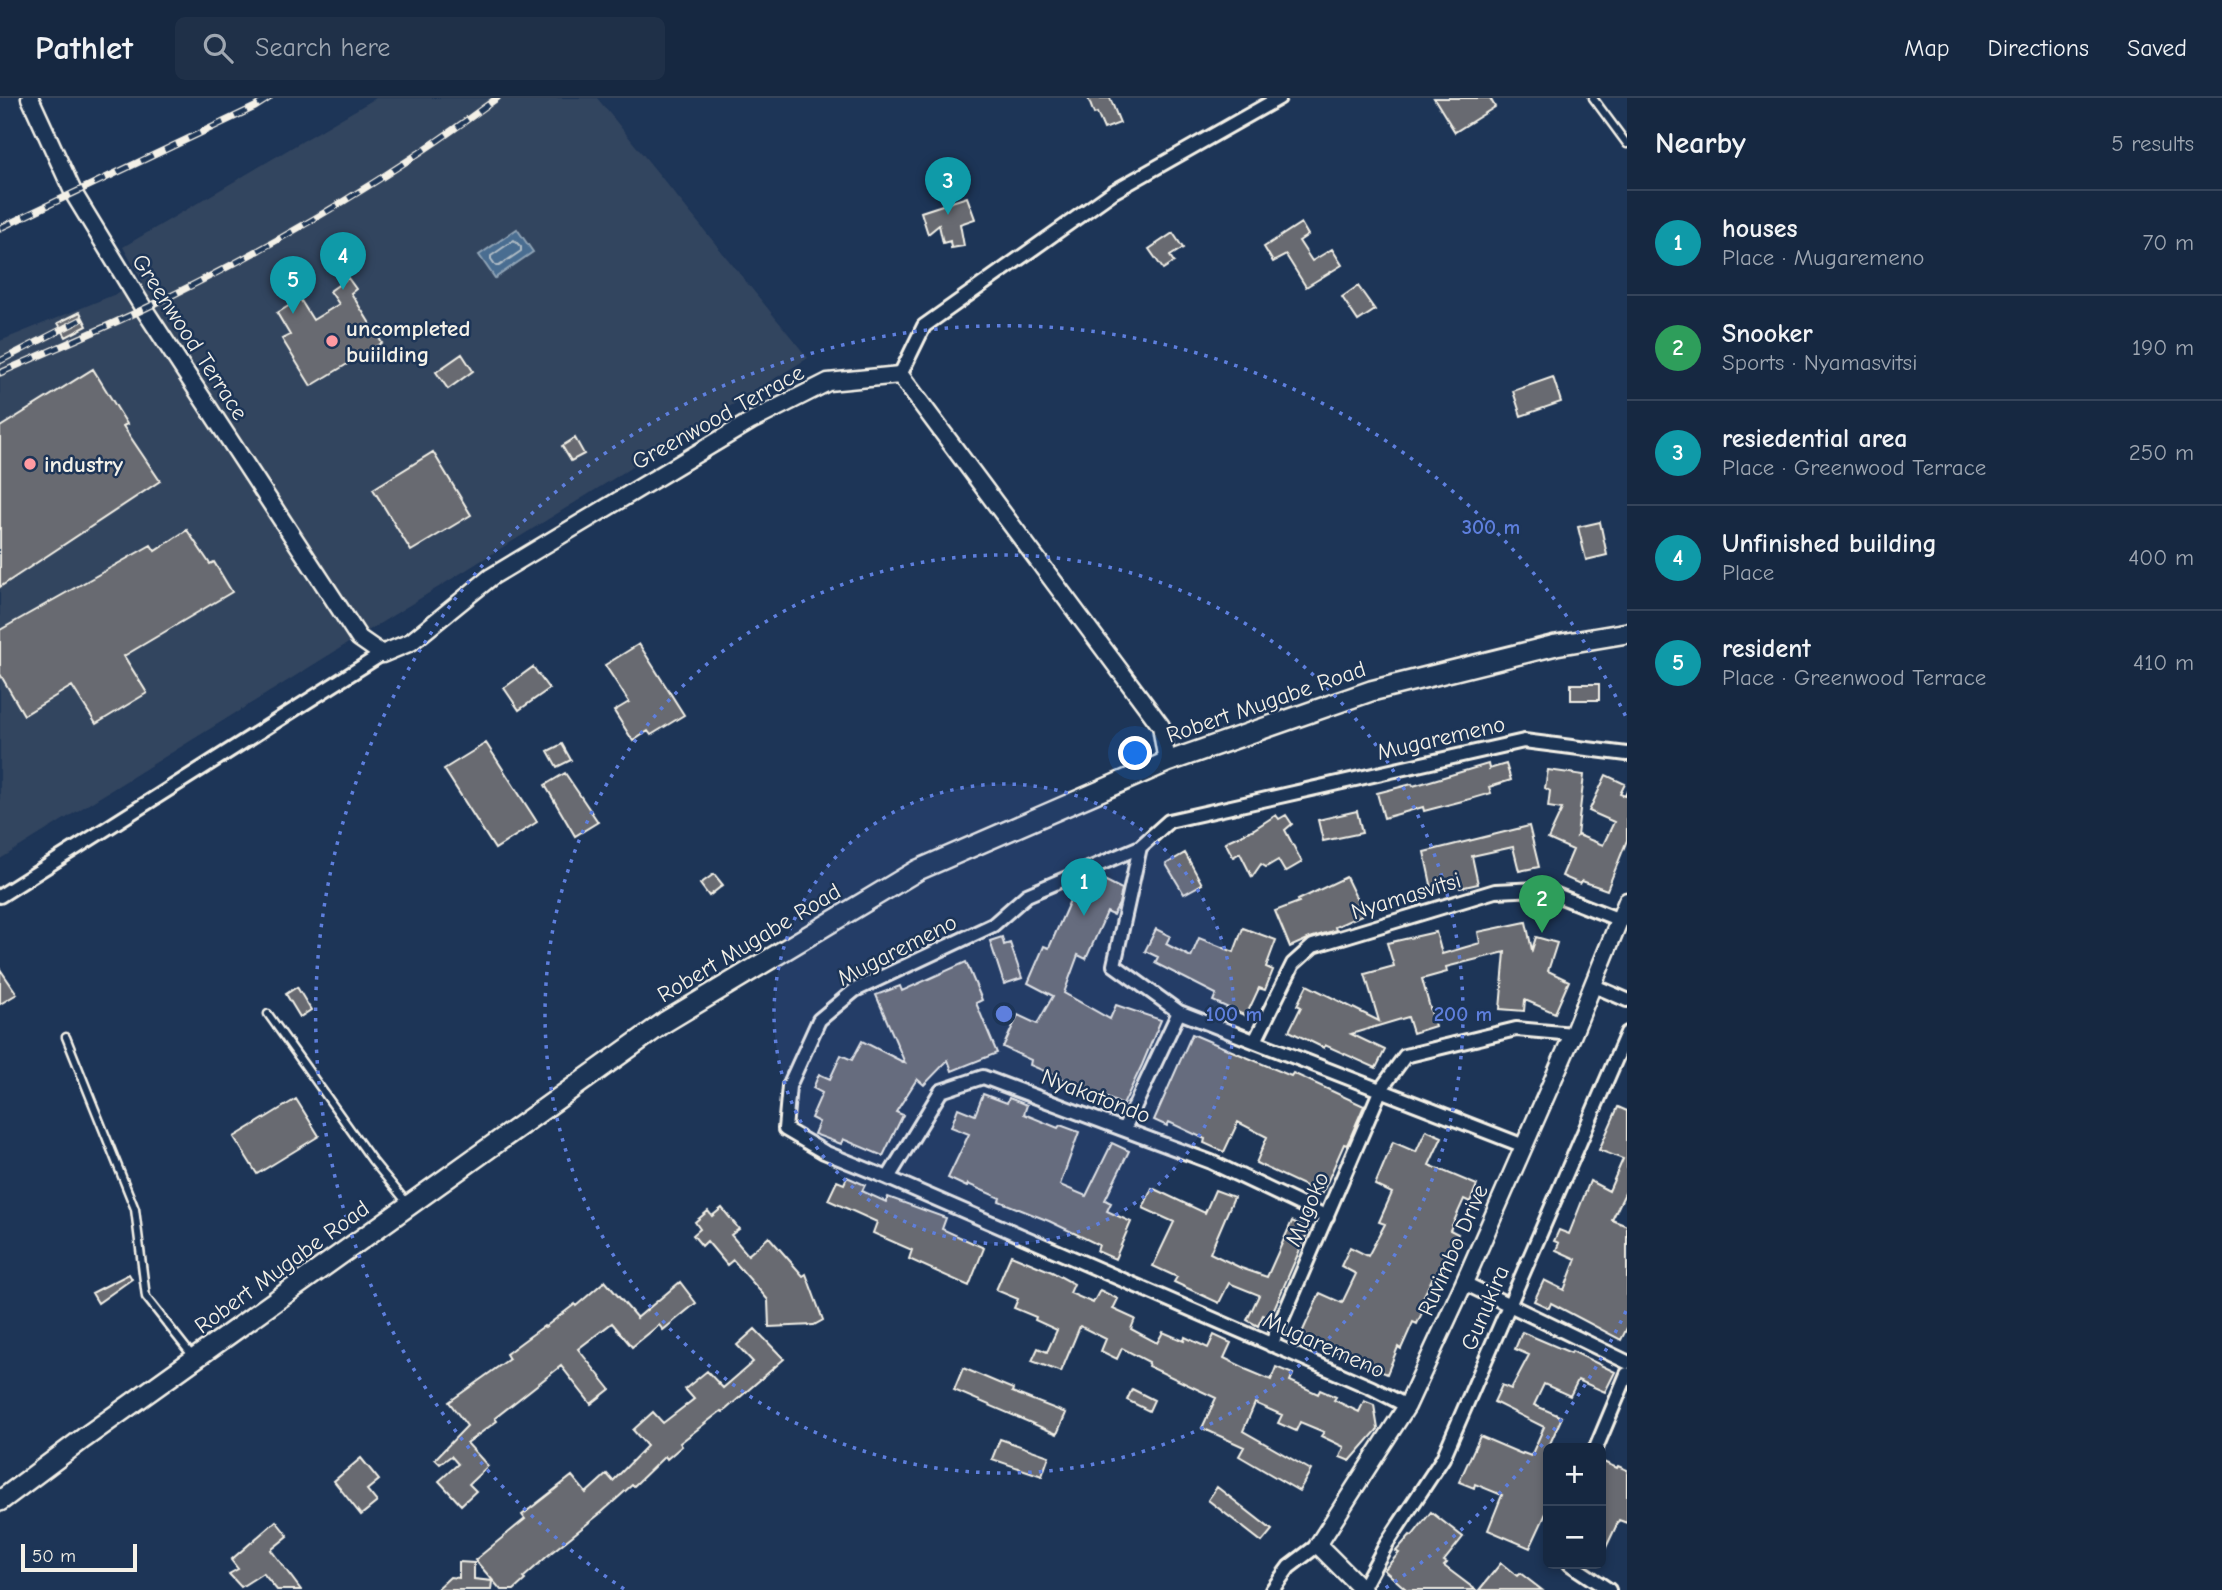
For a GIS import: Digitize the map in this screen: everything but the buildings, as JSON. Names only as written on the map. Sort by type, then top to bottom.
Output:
[{"type":"main road","name":"Robert Mugabe Road","points":[[0,1501],[666,1022],[918,870],[1167,762],[1371,691],[1556,645],[1627,633]]},
{"type":"street","name":"Greenwood Terrace","points":[[30,98],[74,194],[144,309],[359,638],[382,654]]},
{"type":"street","points":[[1167,762],[1161,726],[900,375],[924,326],[1113,192],[1279,98]]},
{"type":"street","name":"Greenwood Terrace","points":[[0,896],[382,654],[411,642],[491,577],[751,421],[828,382],[900,375]]},
{"type":"street","name":"Mugaremeno","points":[[1407,1406],[1372,1388],[824,1152],[785,1129],[789,1086],[819,1020],[855,990],[993,925],[1027,895],[1140,847],[1169,821],[1524,741],[1627,754]]},
{"type":"street","points":[[1140,847],[1114,965],[1179,1012],[1524,1146]]},
{"type":"street","name":"Nyamasvitsi","points":[[1255,1041],[1293,964],[1312,946],[1495,891],[1541,890],[1620,920]]},
{"type":"street","name":"Ruvimbo Drive","points":[[1318,1545],[1407,1406],[1573,1034],[1627,901]]},
{"type":"street","points":[[1592,985],[1627,1000]]},
{"type":"street","points":[[1124,1129],[1179,1012]]},
{"type":"street","name":"Mugoko","points":[[1271,1345],[1381,1089],[1405,1056],[1516,1029],[1573,1034]]},
{"type":"street","name":"Gunukira","points":[[1363,1589],[1387,1543],[1443,1458],[1627,1033]]},
{"type":"street","name":"Nyakatondo","points":[[888,1178],[942,1091],[983,1077],[1211,1162],[1327,1217]]},
{"type":"street","points":[[1464,1283],[1627,1362]]},
{"type":"street","points":[[1598,1443],[1627,1374]]},
{"type":"street","points":[[1272,1590],[1289,1567],[1318,1545],[1363,1589]]},
{"type":"street","points":[[1578,1569],[1609,1590]]},
{"type":"lane","points":[[1594,98],[1627,144]]},
{"type":"lane","points":[[268,1014],[372,1160],[410,1206]]},
{"type":"lane","points":[[66,1037],[135,1209],[146,1297],[195,1359]]},
{"type":"shaded area","points":[[376,98],[597,98],[808,358],[0,859],[0,341],[143,283],[123,247]]},
{"type":"water","points":[[517,229],[533,252],[495,278],[479,255]]},
{"type":"railway","points":[[0,228],[269,98]]},
{"type":"railway","points":[[0,373],[146,308],[237,262],[370,185],[497,98]]},
{"type":"railway","points":[[0,361],[80,320]]},
{"type":"place","name":"resiedential area","points":[[948,215]]},
{"type":"place","name":"Unfinished building","points":[[343,290]]},
{"type":"place","name":"resident","points":[[293,314]]},
{"type":"place","name":"uncompleted buiilding","points":[[332,341]]},
{"type":"place","name":"industry","points":[[30,464]]},
{"type":"place","name":"houses","points":[[1084,916]]},
{"type":"place","name":"Snooker","points":[[1542,933]]}]
